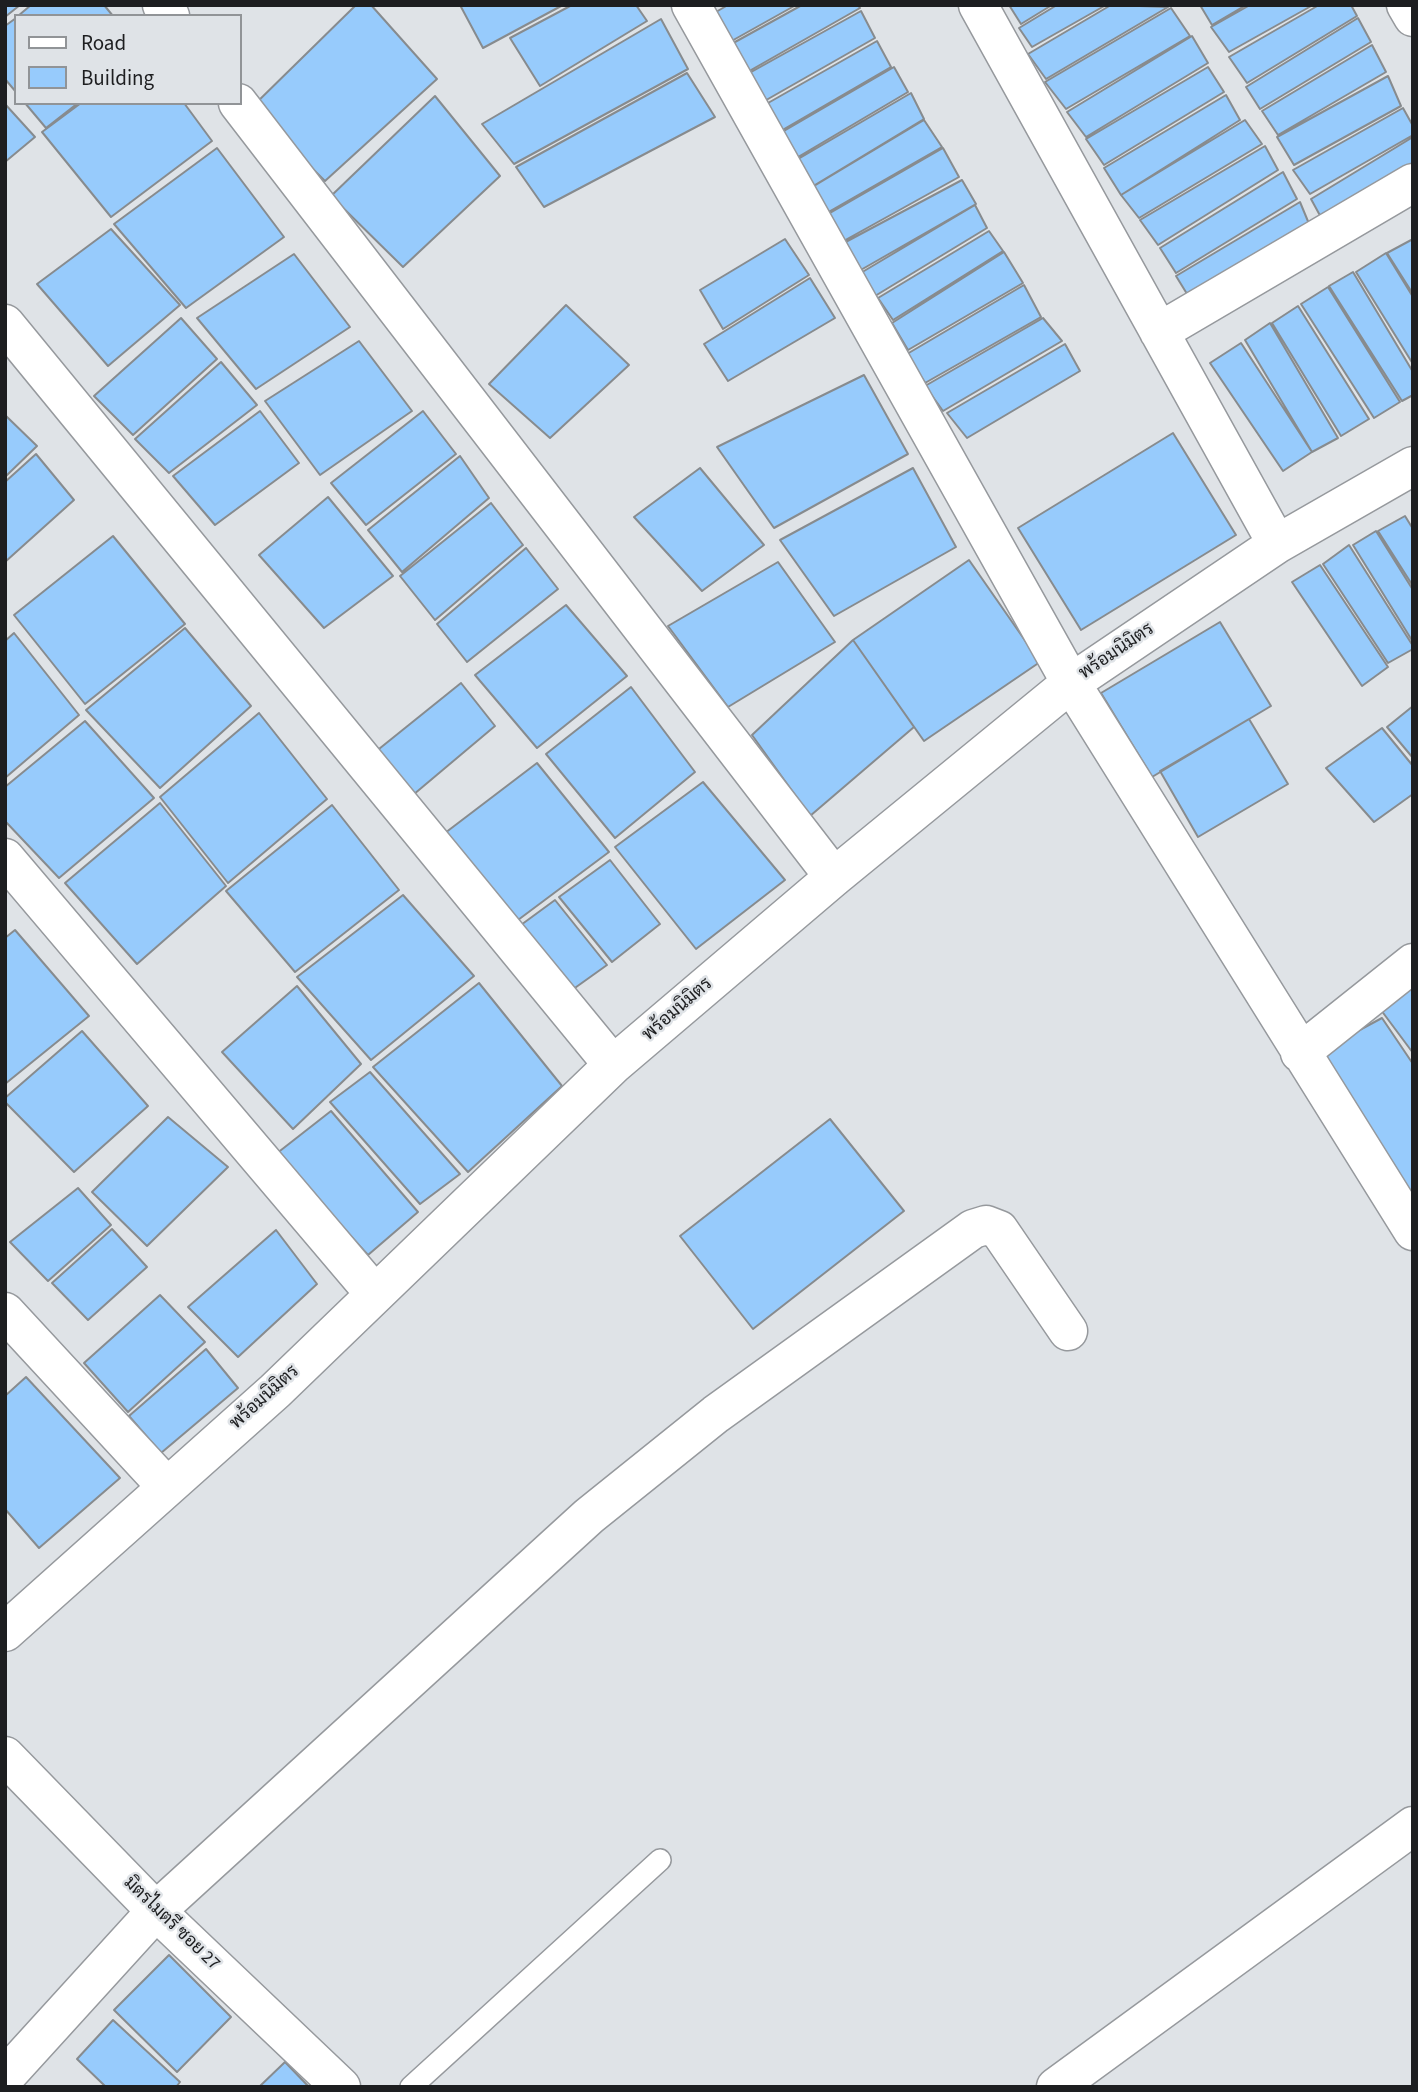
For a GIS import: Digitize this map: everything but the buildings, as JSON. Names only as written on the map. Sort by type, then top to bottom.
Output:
[{"type":"street","points":[[691,5],[1071,682],[1413,1231]]},
{"type":"street","points":[[978,5],[1276,544]]},
{"type":"street","points":[[1406,5],[1413,17]]},
{"type":"street","points":[[240,105],[834,877]]},
{"type":"street","points":[[1159,332],[1413,183]]},
{"type":"street","points":[[5,324],[613,1065]]},
{"type":"street","name":"พร้อมนิมิตร","points":[[5,1632],[275,1391],[613,1065],[834,877],[1071,682],[1276,544],[1413,466]]},
{"type":"street","points":[[5,858],[374,1293]]},
{"type":"street","points":[[1300,1053],[1413,963]]},
{"type":"street","points":[[5,2077],[156,1911],[589,1516],[716,1414],[973,1229],[986,1225],[999,1230],[1068,1331]]},
{"type":"street","points":[[5,1312],[166,1486]]},
{"type":"street","name":"มิตรไมตรี ซอย 27","points":[[5,1756],[156,1911],[341,2087]]},
{"type":"street","points":[[1056,2087],[1413,1826]]},
{"type":"lane","points":[[411,2087],[660,1860]]}]
